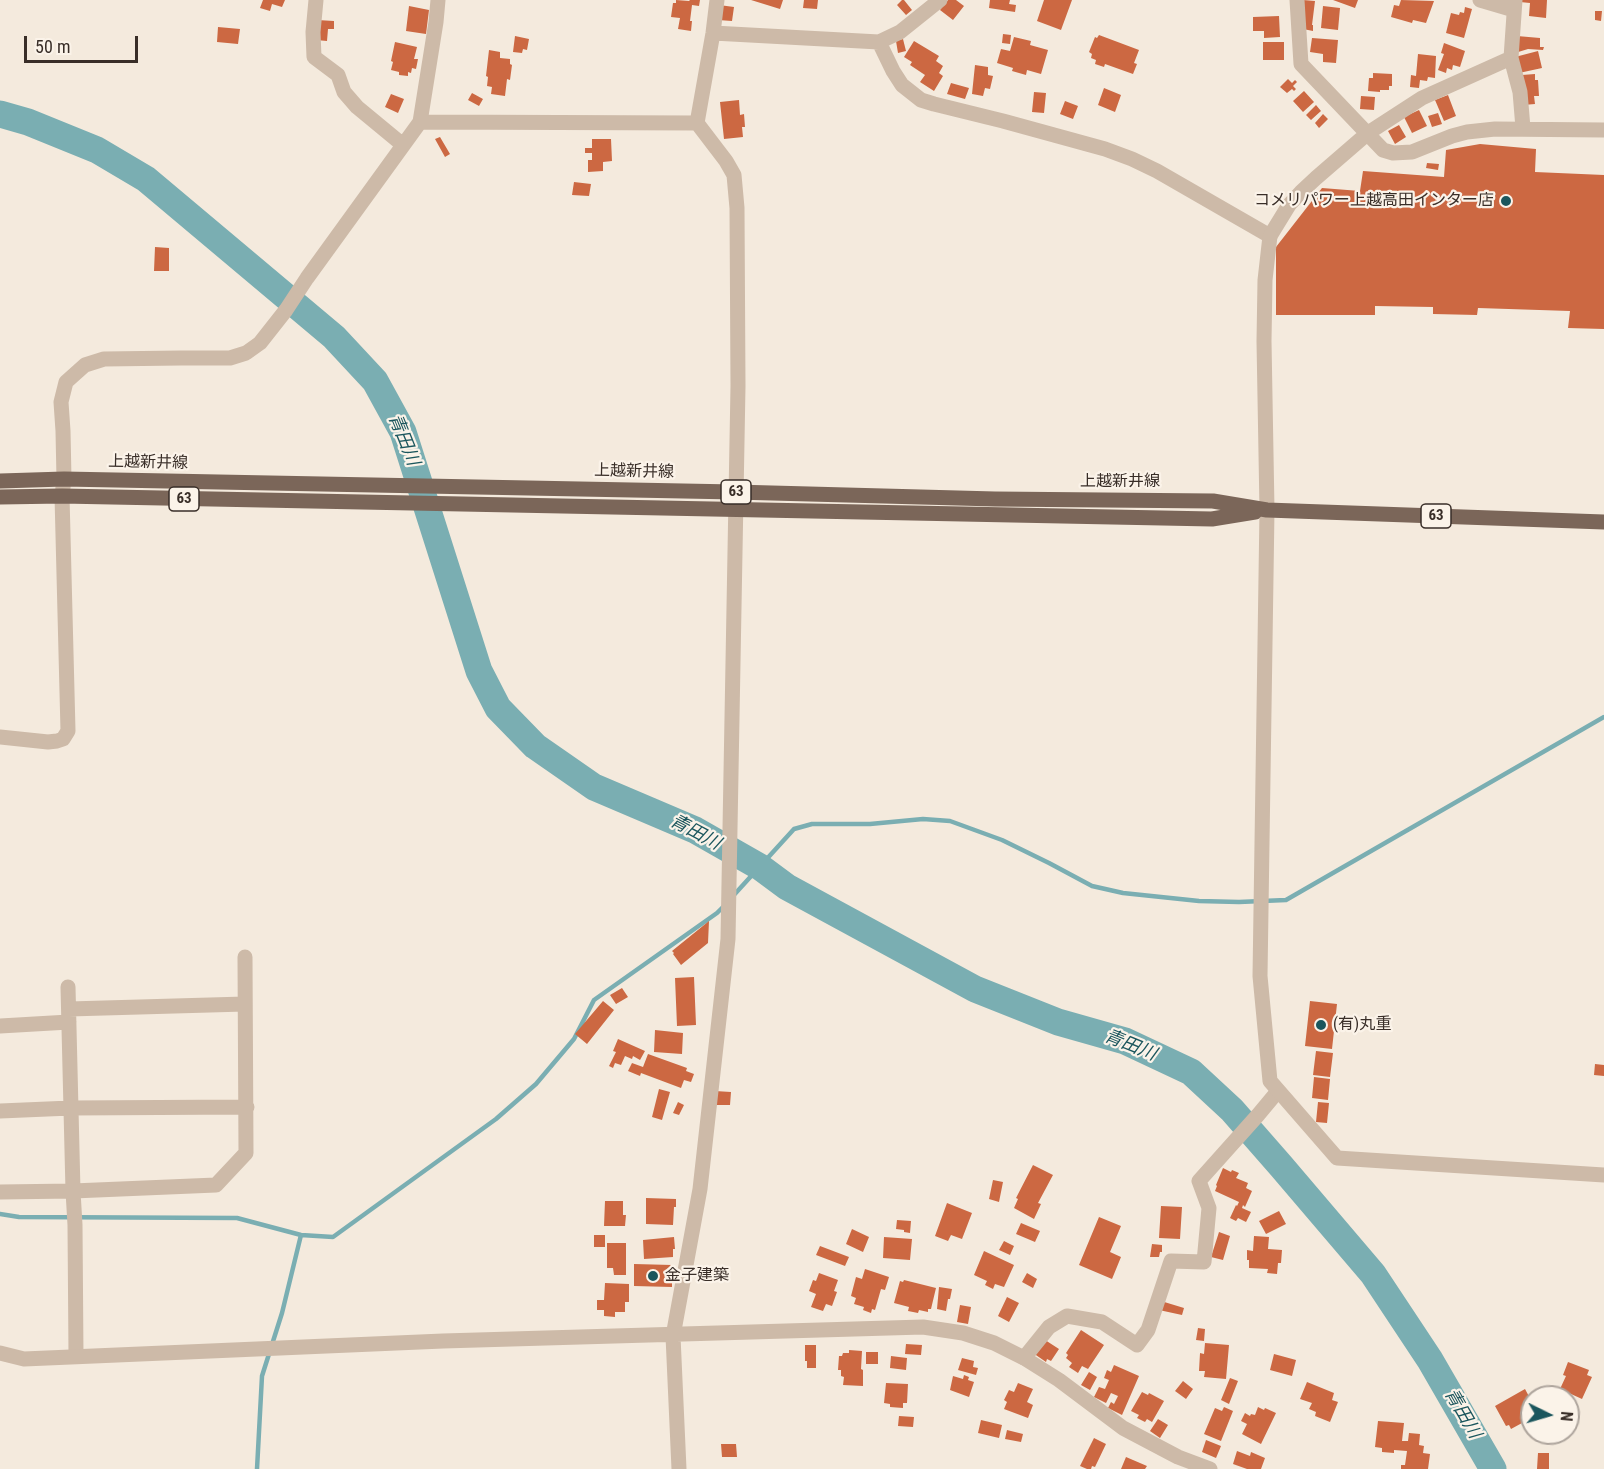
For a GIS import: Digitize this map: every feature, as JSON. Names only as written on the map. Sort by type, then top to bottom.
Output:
[{"type":"main road","name":"上越新井線","points":[[0,481],[64,479],[995,499],[1213,501],[1267,510],[1604,522]]},
{"type":"main road","name":"上越新井線","points":[[0,497],[62,496],[1212,519],[1267,510]]},
{"type":"street","points":[[316,0],[313,32],[314,57],[338,75],[344,92],[357,107],[403,145]]},
{"type":"street","points":[[0,737],[48,742],[63,739],[68,731],[61,402],[66,382],[85,365],[104,359],[230,358],[246,353],[260,343],[420,122],[438,0]]},
{"type":"street","points":[[679,1469],[673,1336],[700,1190],[728,939],[738,386],[736,190],[734,175],[726,161],[697,123],[717,0]]},
{"type":"street","points":[[712,33],[879,42],[900,32],[940,0]]},
{"type":"street","points":[[1297,0],[1301,64],[1383,150],[1412,152],[1467,132],[1495,129],[1604,130]]},
{"type":"street","points":[[1480,0],[1515,5],[1511,58],[1520,92],[1522,128]]},
{"type":"street","points":[[879,42],[902,85],[921,99],[1105,149],[1132,159],[1270,236]]},
{"type":"street","points":[[1511,58],[1422,98],[1368,133],[1301,192],[1284,212],[1270,236],[1265,280],[1264,341],[1267,510],[1260,976],[1270,1081],[1337,1158],[1604,1175]]},
{"type":"street","points":[[420,122],[697,123]]},
{"type":"street","points":[[0,1192],[216,1185],[246,1153],[246,957]]},
{"type":"street","points":[[68,987],[75,1225],[76,1356]]},
{"type":"street","points":[[0,1026],[69,1016],[245,1004]]},
{"type":"street","points":[[1024,1358],[1049,1327],[1067,1316],[1102,1322],[1137,1345],[1148,1330],[1171,1261],[1204,1262],[1209,1208],[1199,1181],[1278,1091]]},
{"type":"street","points":[[0,1111],[71,1108],[247,1107]]},
{"type":"street","points":[[0,1353],[24,1359],[257,1348],[923,1327],[963,1333],[994,1343],[1024,1358],[1059,1380],[1123,1428],[1178,1457],[1210,1469]]},
{"type":"building","points":[[263,0],[285,0],[282,7],[272,4],[270,11],[260,8]]},
{"type":"building","points":[[676,0],[700,0],[699,6],[692,5],[691,31],[678,29],[680,18],[671,17],[673,3],[676,3]]},
{"type":"building","points":[[751,0],[783,0],[780,9]]},
{"type":"building","points":[[804,0],[818,0],[817,9],[803,8]]},
{"type":"building","points":[[902,0],[912,10],[906,15],[897,5]]},
{"type":"building","points":[[948,0],[956,0],[964,6],[953,20],[940,10]]},
{"type":"building","points":[[990,0],[1010,0],[1009,4],[1016,5],[1015,12],[989,8]]},
{"type":"building","points":[[1044,0],[1072,0],[1061,30],[1037,21]]},
{"type":"building","points":[[1303,0],[1315,1],[1313,31],[1303,29]]},
{"type":"building","points":[[1333,0],[1358,0],[1355,8]]},
{"type":"building","points":[[1401,0],[1434,1],[1426,23],[1413,20],[1412,23],[1391,17],[1394,5],[1399,6]]},
{"type":"building","points":[[1520,0],[1547,0],[1546,18],[1529,16],[1530,3],[1520,2]]},
{"type":"building","points":[[719,5],[734,7],[732,21],[718,20]]},
{"type":"building","points":[[409,6],[429,10],[426,34],[406,31]]},
{"type":"building","points":[[1323,6],[1340,8],[1338,30],[1321,28]]},
{"type":"building","points":[[1465,7],[1472,9],[1464,38],[1446,33],[1451,13],[1459,15],[1460,12],[1464,13]]},
{"type":"building","points":[[1595,11],[1602,11],[1601,21],[1595,20]]},
{"type":"building","points":[[1279,16],[1280,37],[1264,38],[1264,31],[1253,31],[1253,17]]},
{"type":"building","points":[[317,20],[334,21],[334,29],[328,29],[327,41],[316,40]]},
{"type":"building","points":[[218,27],[240,29],[238,44],[217,42]]},
{"type":"building","points":[[1003,34],[1011,35],[1010,44],[1002,43]]},
{"type":"building","points":[[1099,35],[1139,50],[1133,74],[1105,64],[1104,67],[1095,64],[1096,60],[1091,58],[1092,54],[1089,52],[1095,37]]},
{"type":"building","points":[[515,36],[529,39],[527,50],[523,49],[522,53],[513,52]]},
{"type":"building","points":[[1517,36],[1540,38],[1540,47],[1544,47],[1543,50],[1528,49],[1515,53]]},
{"type":"building","points":[[1014,37],[1031,41],[1030,45],[1048,50],[1041,74],[1027,70],[1026,75],[997,63],[1001,49],[1010,51]]},
{"type":"building","points":[[1312,38],[1338,40],[1336,63],[1323,62],[1323,54],[1310,52]]},
{"type":"building","points":[[903,39],[906,51],[898,53],[896,41]]},
{"type":"building","points":[[914,41],[939,56],[936,61],[943,66],[939,73],[943,76],[934,91],[920,82],[925,75],[910,65],[912,62],[904,57]]},
{"type":"building","points":[[395,42],[417,47],[414,59],[418,59],[416,69],[412,68],[408,76],[399,75],[399,72],[391,70]]},
{"type":"building","points":[[1263,42],[1284,42],[1284,60],[1263,60]]},
{"type":"building","points":[[1444,43],[1465,51],[1460,67],[1453,65],[1452,70],[1447,68],[1446,73],[1438,70],[1444,54],[1441,53]]},
{"type":"building","points":[[489,50],[500,52],[500,58],[510,59],[512,65],[510,80],[507,79],[505,96],[491,94],[492,87],[487,86]]},
{"type":"building","points":[[1538,51],[1542,68],[1519,73],[1515,57]]},
{"type":"building","points":[[1418,54],[1436,56],[1435,78],[1428,77],[1427,81],[1420,80],[1419,88],[1410,87],[1411,75],[1416,76]]},
{"type":"building","points":[[975,65],[988,67],[988,75],[993,76],[990,89],[985,88],[983,96],[972,94]]},
{"type":"building","points":[[1373,73],[1392,74],[1392,86],[1389,86],[1389,90],[1368,91],[1369,78],[1373,78]]},
{"type":"building","points":[[1535,74],[1535,80],[1538,80],[1539,96],[1534,96],[1535,104],[1523,105],[1522,75]]},
{"type":"building","points":[[1288,79],[1292,83],[1295,80],[1297,82],[1293,86],[1296,89],[1287,93],[1280,87]]},
{"type":"building","points":[[951,83],[969,88],[965,99],[947,94]]},
{"type":"building","points":[[1104,88],[1121,95],[1115,112],[1098,105]]},
{"type":"building","points":[[1304,91],[1314,102],[1303,112],[1293,101]]},
{"type":"building","points":[[1034,92],[1046,93],[1044,113],[1032,112]]},
{"type":"building","points":[[472,93],[483,99],[479,106],[468,100]]},
{"type":"building","points":[[391,94],[404,99],[398,113],[385,107]]},
{"type":"building","points":[[1448,95],[1456,116],[1444,121],[1435,100]]},
{"type":"building","points":[[1361,96],[1375,97],[1374,110],[1360,109]]},
{"type":"building","points":[[739,100],[740,115],[744,114],[743,137],[724,139],[720,102]]},
{"type":"building","points":[[1065,101],[1078,106],[1073,119],[1060,114]]},
{"type":"building","points":[[1316,105],[1321,111],[1311,120],[1306,115]]},
{"type":"building","points":[[1419,110],[1427,126],[1412,133],[1404,117]]},
{"type":"building","points":[[1438,113],[1442,124],[1432,127],[1428,116]]},
{"type":"building","points":[[1323,114],[1328,119],[1319,128],[1315,123]]},
{"type":"building","points":[[1399,125],[1406,137],[1395,144],[1388,131]]},
{"type":"building","points":[[440,137],[450,154],[445,157],[435,139]]},
{"type":"building","points":[[592,139],[611,139],[612,161],[603,162],[603,171],[588,172],[588,160],[592,160],[592,153],[585,153],[585,148],[592,148]]},
{"type":"building","points":[[1480,144],[1536,149],[1535,172],[1604,175],[1604,329],[1568,328],[1570,311],[1478,308],[1477,315],[1433,314],[1433,307],[1375,306],[1375,315],[1276,315],[1276,247],[1322,188],[1360,191],[1363,171],[1444,177],[1446,150]]},
{"type":"building","points":[[1427,163],[1439,164],[1438,170],[1426,168]]},
{"type":"building","points":[[574,182],[591,184],[589,196],[572,195]]},
{"type":"building","points":[[155,247],[169,248],[169,271],[154,271]]},
{"type":"building","points":[[709,921],[708,943],[681,965],[672,951]]},
{"type":"building","points":[[694,977],[696,1025],[677,1026],[675,978]]},
{"type":"building","points":[[622,988],[628,997],[616,1004],[610,995]]},
{"type":"building","points":[[603,1001],[614,1010],[587,1044],[575,1034]]},
{"type":"building","name":"(有)丸重","points":[[1310,1001],[1337,1004],[1332,1049],[1305,1046]]},
{"type":"building","points":[[655,1030],[683,1033],[682,1054],[654,1052]]},
{"type":"building","points":[[618,1039],[645,1051],[640,1060],[633,1056],[632,1059],[625,1056],[621,1065],[615,1063],[613,1068],[609,1066],[616,1052],[613,1051]]},
{"type":"building","points":[[1316,1051],[1333,1053],[1330,1077],[1313,1075]]},
{"type":"building","points":[[648,1054],[687,1068],[686,1071],[694,1074],[691,1082],[684,1080],[681,1088],[641,1073],[640,1076],[628,1071],[632,1063],[643,1067]]},
{"type":"building","points":[[1595,1064],[1604,1065],[1604,1076],[1594,1075]]},
{"type":"building","points":[[1314,1077],[1330,1079],[1328,1100],[1312,1098]]},
{"type":"building","points":[[659,1089],[670,1092],[662,1120],[652,1117]]},
{"type":"building","points":[[715,1091],[731,1092],[730,1105],[714,1105]]},
{"type":"building","points":[[678,1102],[684,1105],[679,1115],[673,1113]]},
{"type":"building","points":[[1318,1102],[1329,1103],[1327,1123],[1316,1122]]},
{"type":"building","points":[[1033,1165],[1053,1175],[1038,1203],[1041,1204],[1034,1219],[1014,1208],[1018,1199],[1016,1198]]},
{"type":"building","points":[[1223,1168],[1239,1173],[1236,1178],[1248,1183],[1246,1188],[1252,1191],[1245,1207],[1243,1205],[1242,1208],[1251,1212],[1246,1222],[1238,1218],[1236,1221],[1230,1218],[1239,1202],[1215,1191]]},
{"type":"building","points":[[993,1180],[1003,1182],[999,1202],[989,1199]]},
{"type":"building","points":[[646,1198],[676,1199],[673,1225],[646,1224]]},
{"type":"building","points":[[605,1201],[623,1201],[623,1215],[626,1215],[625,1226],[604,1226]]},
{"type":"building","points":[[947,1203],[972,1213],[962,1239],[951,1235],[948,1241],[935,1236]]},
{"type":"building","points":[[1161,1206],[1182,1207],[1180,1239],[1159,1238]]},
{"type":"building","points":[[1279,1211],[1286,1224],[1266,1234],[1259,1221]]},
{"type":"building","points":[[1099,1217],[1121,1226],[1110,1252],[1121,1257],[1112,1279],[1079,1265]]},
{"type":"building","points":[[897,1220],[911,1221],[910,1233],[896,1229]]},
{"type":"building","points":[[1021,1223],[1040,1231],[1035,1242],[1016,1234]]},
{"type":"building","points":[[852,1229],[869,1237],[863,1252],[846,1244]]},
{"type":"building","points":[[1219,1232],[1230,1236],[1223,1260],[1211,1257]]},
{"type":"building","points":[[594,1235],[605,1235],[605,1247],[594,1247]]},
{"type":"building","points":[[1254,1236],[1269,1237],[1268,1249],[1282,1250],[1277,1274],[1267,1273],[1268,1269],[1249,1268],[1247,1250],[1253,1251]]},
{"type":"building","points":[[674,1237],[673,1257],[644,1259],[643,1240]]},
{"type":"building","points":[[884,1237],[912,1239],[910,1260],[883,1258]]},
{"type":"building","points":[[1004,1241],[1014,1246],[1010,1255],[999,1250]]},
{"type":"building","points":[[607,1243],[626,1243],[626,1275],[614,1275],[613,1268],[607,1268]]},
{"type":"building","points":[[1152,1244],[1162,1245],[1159,1257],[1150,1257]]},
{"type":"building","points":[[820,1246],[849,1257],[845,1266],[816,1255]]},
{"type":"building","points":[[984,1251],[1014,1265],[1004,1287],[995,1284],[993,1289],[985,1285],[987,1281],[974,1275]]},
{"type":"building","name":"金子建築","points":[[634,1264],[672,1265],[672,1287],[634,1286]]},
{"type":"building","points":[[865,1269],[889,1277],[885,1290],[881,1289],[875,1310],[872,1309],[871,1313],[863,1310],[864,1307],[854,1304],[856,1298],[851,1296],[856,1277],[862,1279]]},
{"type":"building","points":[[819,1273],[838,1280],[832,1306],[826,1304],[823,1311],[811,1307],[816,1294],[809,1291],[813,1280],[816,1281]]},
{"type":"building","points":[[1027,1273],[1037,1279],[1033,1288],[1022,1282]]},
{"type":"building","points":[[900,1281],[936,1288],[931,1309],[928,1309],[928,1312],[908,1311],[909,1307],[894,1303]]},
{"type":"building","points":[[605,1283],[629,1284],[629,1302],[625,1302],[625,1312],[615,1312],[615,1317],[604,1316],[604,1310],[597,1310],[597,1300],[604,1300]]},
{"type":"building","points":[[939,1287],[952,1289],[946,1311],[937,1309]]},
{"type":"building","points":[[1007,1297],[1019,1303],[1009,1322],[998,1316]]},
{"type":"building","points":[[1161,1301],[1184,1308],[1182,1315],[1159,1310]]},
{"type":"building","points":[[960,1305],[971,1307],[968,1324],[957,1322]]},
{"type":"building","points":[[1198,1328],[1205,1329],[1204,1341],[1196,1340]]},
{"type":"building","points":[[1081,1330],[1104,1345],[1088,1369],[1082,1366],[1078,1373],[1069,1367],[1072,1363],[1066,1358],[1068,1355],[1066,1353]]},
{"type":"building","points":[[1042,1338],[1059,1349],[1051,1361],[1047,1359],[1046,1362],[1033,1353]]},
{"type":"building","points":[[1205,1343],[1229,1345],[1226,1379],[1204,1377],[1205,1371],[1199,1371],[1200,1353],[1204,1354]]},
{"type":"building","points":[[906,1344],[922,1345],[921,1355],[905,1354]]},
{"type":"building","points":[[805,1345],[816,1345],[816,1368],[807,1368]]},
{"type":"building","points":[[849,1350],[862,1351],[863,1386],[843,1385],[844,1377],[841,1376],[841,1370],[838,1370],[839,1356],[849,1353]]},
{"type":"building","points":[[866,1352],[878,1352],[878,1364],[866,1364]]},
{"type":"building","points":[[1274,1354],[1296,1360],[1292,1376],[1270,1370]]},
{"type":"building","points":[[891,1356],[907,1358],[906,1370],[890,1368]]},
{"type":"building","points":[[962,1358],[974,1361],[973,1367],[978,1368],[976,1375],[958,1370]]},
{"type":"building","points":[[1568,1362],[1589,1370],[1587,1375],[1592,1377],[1582,1399],[1580,1398],[1580,1385],[1562,1385],[1566,1376],[1563,1375]]},
{"type":"building","points":[[1114,1365],[1139,1376],[1122,1415],[1108,1408],[1111,1402],[1114,1404],[1118,1396],[1111,1393],[1106,1403],[1094,1397],[1099,1387],[1105,1389],[1109,1380],[1104,1378],[1107,1370],[1111,1372]]},
{"type":"building","points":[[1089,1372],[1097,1377],[1090,1390],[1081,1385]]},
{"type":"building","points":[[964,1375],[969,1377],[968,1380],[974,1382],[969,1397],[950,1390],[953,1376],[963,1379]]},
{"type":"building","points":[[1230,1378],[1238,1381],[1229,1404],[1221,1400]]},
{"type":"building","points":[[1183,1381],[1193,1389],[1186,1399],[1175,1391]]},
{"type":"building","points":[[1307,1382],[1334,1393],[1332,1400],[1338,1402],[1330,1422],[1315,1416],[1316,1412],[1309,1409],[1312,1403],[1300,1399]]},
{"type":"building","points":[[886,1383],[908,1384],[907,1403],[903,1403],[903,1408],[890,1407],[890,1404],[884,1403]]},
{"type":"building","points":[[1018,1383],[1033,1389],[1027,1402],[1033,1405],[1028,1418],[1004,1409],[1007,1402],[1004,1400],[1009,1390],[1014,1392]]},
{"type":"building","points":[[1142,1392],[1164,1401],[1152,1422],[1147,1419],[1145,1422],[1137,1418],[1139,1415],[1131,1411]]},
{"type":"building","points":[[1520,1392],[1520,1424],[1511,1429],[1509,1425],[1506,1426],[1495,1406]]},
{"type":"building","points":[[1224,1407],[1233,1411],[1221,1441],[1204,1434],[1215,1408],[1222,1411]]},
{"type":"building","points":[[1258,1407],[1276,1413],[1261,1444],[1242,1434],[1247,1424],[1241,1421],[1245,1413],[1250,1416],[1255,1415]]},
{"type":"building","points":[[899,1416],[914,1417],[913,1427],[898,1426]]},
{"type":"building","points":[[1158,1419],[1168,1425],[1160,1438],[1150,1431]]},
{"type":"building","points":[[981,1420],[1002,1425],[999,1438],[978,1433]]},
{"type":"building","points":[[1378,1421],[1404,1423],[1402,1441],[1408,1441],[1409,1433],[1420,1434],[1419,1445],[1424,1446],[1423,1453],[1430,1454],[1428,1469],[1401,1469],[1401,1465],[1405,1465],[1407,1451],[1382,1452],[1382,1448],[1375,1447]]},
{"type":"building","points":[[1007,1430],[1023,1434],[1021,1442],[1005,1439]]},
{"type":"building","points":[[1094,1438],[1106,1444],[1095,1467],[1087,1469],[1080,1466]]},
{"type":"building","points":[[1206,1440],[1221,1446],[1216,1458],[1202,1452]]},
{"type":"building","points":[[721,1444],[736,1444],[737,1457],[722,1457]]},
{"type":"building","points":[[1237,1451],[1250,1456],[1251,1452],[1265,1458],[1261,1469],[1247,1469],[1233,1464]]},
{"type":"building","points":[[1538,1453],[1549,1453],[1549,1469],[1537,1469]]},
{"type":"building","points":[[1126,1457],[1147,1466],[1145,1469],[1121,1469]]},
{"type":"waterway","name":"青田川","points":[[0,114],[28,122],[97,150],[146,179],[334,337],[375,381],[403,432],[479,671],[498,708],[535,746],[594,787],[695,830],[760,867],[787,887],[975,989],[1058,1022],[1125,1041],[1191,1072],[1232,1110],[1373,1274],[1430,1360],[1493,1469]]},
{"type":"waterway","points":[[733,896],[794,829],[812,824],[870,824],[923,819],[950,821],[1002,840],[1092,886],[1123,893],[1199,901],[1286,900],[1604,717]]},
{"type":"waterway","points":[[0,1214],[19,1217],[237,1218],[301,1235],[333,1237],[496,1119],[536,1084],[574,1039],[594,1000],[723,907]]},
{"type":"waterway","points":[[257,1469],[262,1376],[282,1313],[301,1235]]},
{"type":"place","name":"コメリパワー上越高田インター店","points":[[1506,201]]},
{"type":"place","name":"(有)丸重","points":[[1321,1025]]},
{"type":"place","name":"金子建築","points":[[653,1276]]}]
